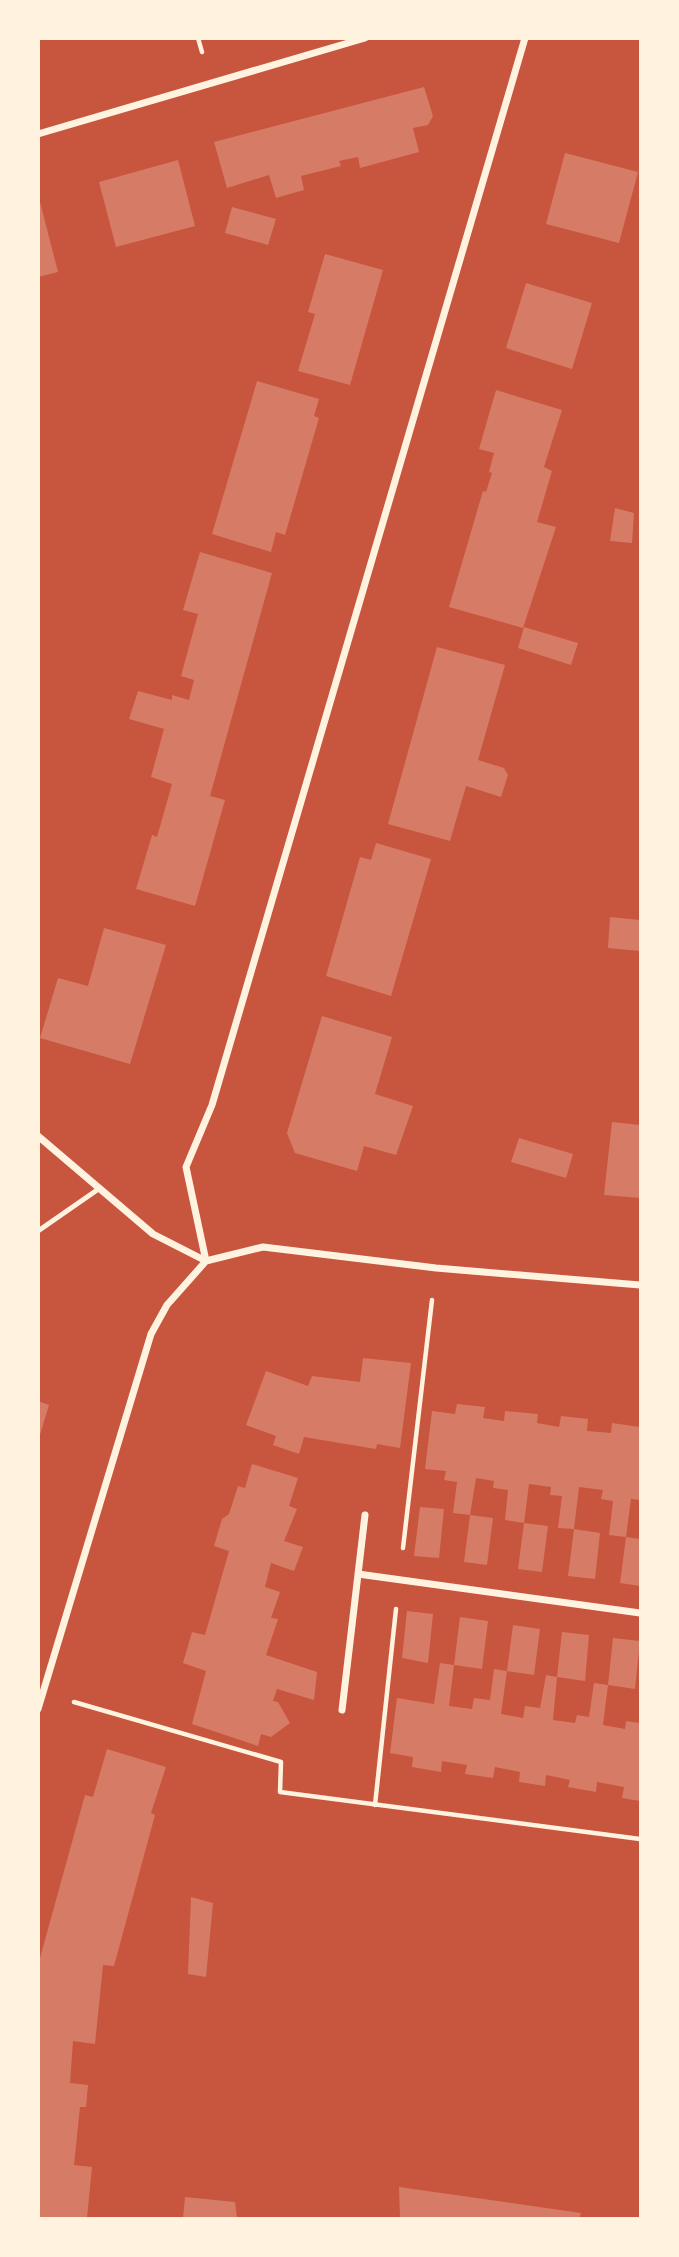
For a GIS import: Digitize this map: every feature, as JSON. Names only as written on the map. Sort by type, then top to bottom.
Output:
[{"type":"street","points":[[38,134],[365,38]]},
{"type":"street","points":[[206,1261],[186,1167],[220,1079],[525,38]]},
{"type":"street","points":[[38,1136],[153,1234],[206,1261]]},
{"type":"street","points":[[38,1709],[151,1334],[167,1305],[206,1261],[263,1247],[436,1268],[640,1285]]},
{"type":"street","points":[[342,1710],[365,1515]]},
{"type":"street","points":[[358,1574],[640,1613]]},
{"type":"lane","points":[[38,1231],[100,1188]]},
{"type":"path","points":[[374,1805],[436,1268]]},
{"type":"path","points":[[43,1692],[281,1762],[280,1792],[640,1839]]},
{"type":"building","points":[[424,87],[433,116],[428,125],[413,128],[419,152],[360,168],[358,157],[339,161],[341,166],[301,176],[304,190],[276,198],[269,175],[227,188],[214,142]]},
{"type":"building","points":[[565,153],[638,172],[619,243],[546,224]]},
{"type":"building","points":[[178,160],[195,226],[116,247],[99,182]]},
{"type":"building","points":[[38,199],[58,272],[38,277]]},
{"type":"building","points":[[232,207],[276,219],[268,245],[225,233]]},
{"type":"building","points":[[325,254],[383,270],[350,385],[298,371],[315,314],[308,312]]},
{"type":"building","points":[[526,283],[592,303],[572,369],[506,348]]},
{"type":"building","points":[[257,381],[319,399],[314,416],[319,418],[285,535],[276,532],[271,552],[212,534]]},
{"type":"building","points":[[496,390],[562,410],[544,467],[552,471],[537,522],[556,527],[523,628],[449,607],[483,491],[486,492],[492,473],[489,472],[494,453],[479,449]]},
{"type":"building","points":[[615,508],[634,513],[632,543],[610,541]]},
{"type":"building","points":[[200,552],[272,573],[210,796],[225,800],[195,906],[136,889],[152,835],[157,837],[172,784],[151,777],[164,729],[129,719],[138,691],[172,700],[172,695],[189,700],[194,680],[181,676],[198,614],[183,610]]},
{"type":"building","points":[[524,627],[578,643],[571,665],[518,648]]},
{"type":"building","points":[[437,647],[505,665],[478,760],[504,768],[508,775],[501,797],[466,786],[450,841],[388,824]]},
{"type":"building","points":[[376,843],[431,859],[391,996],[326,976],[360,857],[371,860]]},
{"type":"building","points":[[610,917],[640,920],[640,951],[608,948]]},
{"type":"building","points":[[104,928],[166,945],[130,1064],[40,1038],[58,978],[88,986]]},
{"type":"building","points":[[322,1016],[392,1037],[375,1094],[413,1106],[396,1155],[364,1146],[357,1171],[295,1153],[287,1133]]},
{"type":"building","points":[[612,1122],[640,1125],[640,1198],[604,1195]]},
{"type":"building","points":[[519,1138],[573,1154],[566,1178],[511,1162]]},
{"type":"building","points":[[363,1358],[411,1363],[400,1448],[377,1444],[376,1449],[304,1437],[299,1454],[273,1445],[276,1436],[246,1425],[266,1371],[308,1386],[312,1376],[360,1382]]},
{"type":"building","points":[[38,1401],[49,1405],[39,1438],[38,1438]]},
{"type":"building","points":[[457,1404],[485,1407],[483,1418],[504,1421],[505,1411],[538,1414],[537,1423],[559,1427],[561,1416],[588,1419],[587,1431],[611,1433],[612,1423],[640,1427],[640,1500],[631,1499],[626,1537],[609,1535],[613,1501],[601,1499],[603,1490],[579,1487],[574,1529],[558,1528],[562,1496],[550,1495],[551,1487],[529,1484],[524,1523],[505,1520],[508,1490],[493,1488],[494,1481],[476,1478],[470,1515],[453,1513],[457,1482],[444,1480],[446,1471],[425,1469],[432,1411],[455,1414]]},
{"type":"building","points":[[252,1464],[298,1478],[289,1506],[297,1509],[284,1541],[303,1547],[294,1571],[271,1563],[265,1587],[280,1592],[271,1618],[278,1619],[266,1655],[317,1672],[314,1700],[277,1689],[273,1701],[278,1702],[290,1723],[271,1737],[261,1734],[258,1746],[192,1724],[206,1671],[183,1663],[192,1632],[205,1635],[229,1551],[214,1546],[222,1519],[229,1514],[238,1486],[245,1488]]},
{"type":"building","points":[[420,1507],[444,1509],[439,1558],[414,1556]]},
{"type":"building","points":[[470,1515],[493,1518],[487,1565],[464,1562]]},
{"type":"building","points":[[524,1523],[548,1526],[542,1572],[518,1569]]},
{"type":"building","points":[[574,1529],[600,1533],[595,1579],[568,1576]]},
{"type":"building","points":[[626,1537],[640,1539],[640,1586],[620,1583]]},
{"type":"building","points":[[407,1611],[433,1614],[428,1663],[402,1658]]},
{"type":"building","points":[[460,1617],[488,1621],[482,1669],[454,1665]]},
{"type":"building","points":[[513,1625],[540,1629],[534,1675],[507,1671]]},
{"type":"building","points":[[562,1632],[589,1635],[585,1681],[557,1677]]},
{"type":"building","points":[[613,1638],[640,1641],[635,1689],[608,1685]]},
{"type":"building","points":[[440,1663],[454,1665],[449,1706],[472,1709],[474,1698],[490,1700],[494,1669],[507,1671],[501,1714],[523,1718],[525,1706],[540,1708],[546,1675],[557,1677],[553,1720],[575,1723],[577,1715],[589,1717],[594,1683],[608,1685],[603,1725],[625,1729],[626,1721],[640,1723],[640,1801],[622,1798],[624,1787],[597,1782],[596,1792],[568,1787],[570,1780],[546,1775],[545,1786],[519,1782],[520,1772],[495,1767],[493,1778],[465,1774],[467,1765],[442,1761],[441,1772],[412,1767],[413,1757],[390,1753],[397,1698],[434,1704]]},
{"type":"building","points":[[107,1749],[166,1767],[151,1813],[155,1815],[114,1966],[103,1965],[95,2044],[73,2041],[70,2083],[88,2085],[86,2107],[80,2107],[74,2165],[92,2167],[87,2218],[38,2218],[40,1958],[85,1795],[93,1797]]},
{"type":"building","points":[[191,1897],[213,1903],[206,1977],[188,1974]]},
{"type":"building","points":[[399,2187],[581,2213],[579,2218],[400,2218]]},
{"type":"building","points":[[185,2197],[235,2202],[237,2218],[183,2218]]}]
